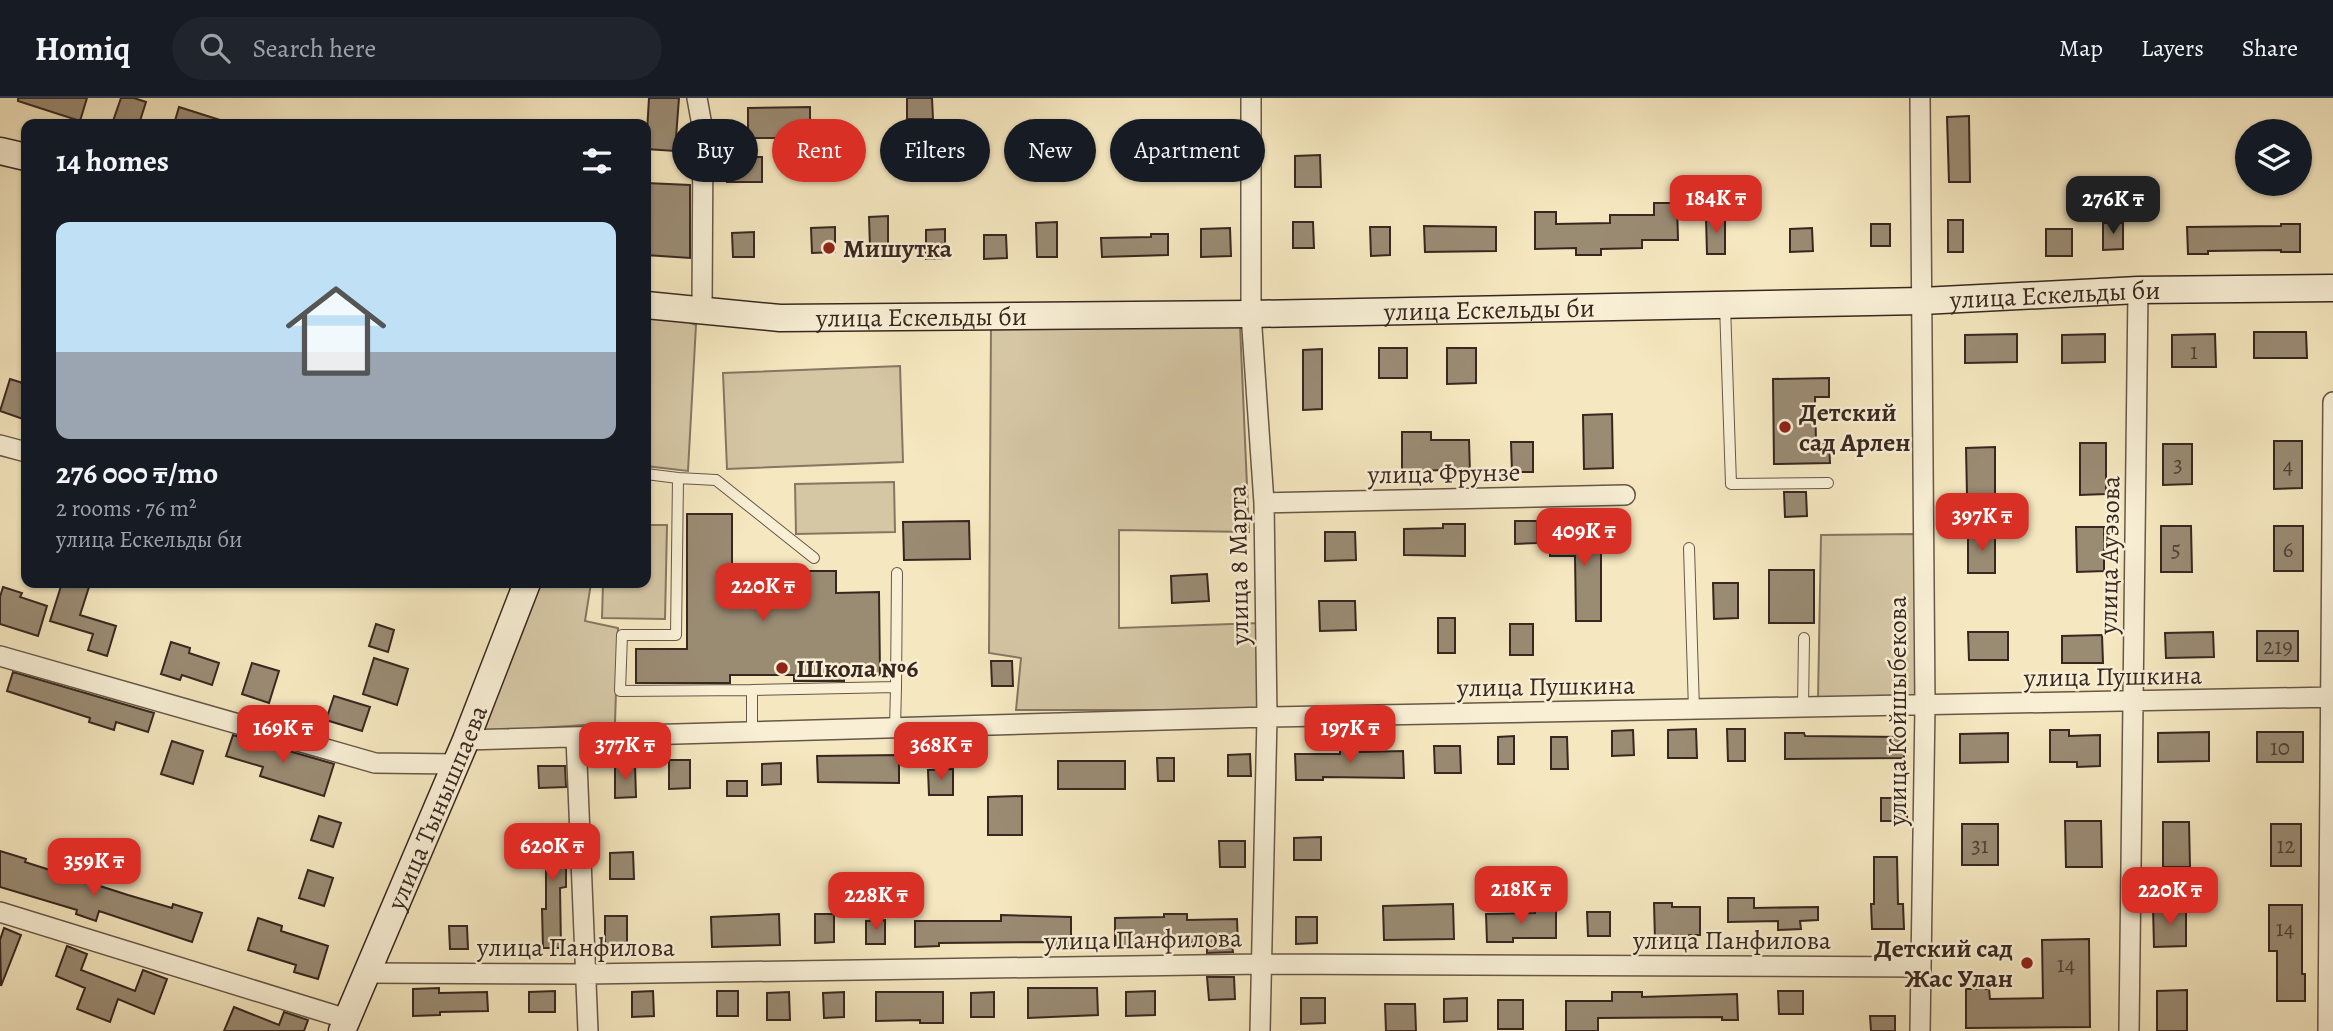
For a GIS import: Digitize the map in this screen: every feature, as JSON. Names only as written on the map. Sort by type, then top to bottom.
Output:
[{"type":"street","points":[[697,98],[703,131],[702,312]]},
{"type":"street","name":"улица 8 Марта","points":[[1251,98],[1251,314],[1264,503],[1267,716],[1260,1031]]},
{"type":"street","name":"улица Койшыбекова","points":[[1920,98],[1925,706],[1920,1031]]},
{"type":"street","points":[[0,151],[21,156]]},
{"type":"street","name":"улица Ескельды би","points":[[651,306],[780,318],[1251,314],[1922,300],[2138,290],[2333,288]]},
{"type":"street","name":"улица Ауэзова","points":[[2129,1031],[2138,290]]},
{"type":"street","points":[[2328,1031],[2333,402]]},
{"type":"street","points":[[0,445],[21,451]]},
{"type":"street","name":"улица Фрунзе","points":[[1264,503],[1625,495]]},
{"type":"street","name":"улица Тынышпаева","points":[[344,1025],[461,752],[525,588]]},
{"type":"street","name":"улица Пушкина","points":[[0,656],[375,763],[576,737],[1267,716],[2332,697]]},
{"type":"street","points":[[576,737],[588,1031]]},
{"type":"street","points":[[0,912],[344,1025]]},
{"type":"street","name":"улица Панфилова","points":[[366,973],[585,974],[1262,964],[1921,967]]},
{"type":"lane","points":[[1725,304],[1731,484],[1828,483]]},
{"type":"lane","points":[[651,475],[716,480],[814,558]]},
{"type":"lane","points":[[678,478],[676,635],[622,635],[620,691],[897,687]]},
{"type":"lane","points":[[1689,548],[1694,710]]},
{"type":"lane","points":[[895,728],[897,573]]},
{"type":"lane","points":[[1803,708],[1804,638]]},
{"type":"lane","points":[[752,690],[752,732]]},
{"type":"shaded area","points":[[651,308],[696,325],[688,471],[651,467]]},
{"type":"shaded area","points":[[991,321],[1240,325],[1249,532],[1119,530],[1119,628],[1260,623],[1257,710],[1016,710],[1021,658],[989,653]]},
{"type":"shaded area","points":[[900,366],[903,462],[727,469],[723,373]]},
{"type":"shaded area","points":[[894,482],[895,532],[796,534],[795,484]]},
{"type":"shaded area","points":[[651,525],[667,525],[665,619],[602,618],[603,588],[651,588]]},
{"type":"shaded area","points":[[1915,534],[1919,696],[1818,699],[1821,535]]},
{"type":"shaded area","points":[[534,588],[590,588],[585,621],[618,628],[615,723],[479,732]]},
{"type":"building","points":[[18,98],[87,98],[81,119],[18,101]]},
{"type":"building","points":[[121,98],[146,102],[141,119],[114,119]]},
{"type":"building","points":[[649,98],[679,98],[677,119],[672,119],[672,151],[651,149],[651,119],[648,119]]},
{"type":"building","points":[[907,98],[932,98],[933,119],[907,119]]},
{"type":"building","points":[[179,107],[217,119],[175,119]]},
{"type":"building","points":[[810,107],[810,119],[772,119],[772,138],[758,138],[758,119],[748,119],[748,108]]},
{"type":"building","points":[[1969,116],[1970,182],[1949,182],[1947,117]]},
{"type":"building","points":[[1320,155],[1321,187],[1295,187],[1295,156]]},
{"type":"building","points":[[758,157],[762,157],[762,182],[758,182]]},
{"type":"building","points":[[651,183],[690,185],[690,258],[651,255]]},
{"type":"building","points":[[1654,203],[1677,203],[1678,240],[1642,240],[1642,248],[1601,249],[1601,255],[1576,255],[1576,248],[1535,249],[1535,212],[1556,212],[1556,224],[1610,223],[1610,215],[1654,215]]},
{"type":"building","points":[[888,216],[888,247],[870,247],[869,217]]},
{"type":"building","points":[[1725,216],[1725,254],[1707,254],[1706,217]]},
{"type":"building","points":[[1948,220],[1963,220],[1963,252],[1948,252]]},
{"type":"building","points":[[1057,222],[1057,257],[1037,257],[1036,223]]},
{"type":"building","points":[[1293,222],[1313,222],[1314,248],[1293,248]]},
{"type":"building","points":[[2103,223],[2123,223],[2123,249],[2103,250]]},
{"type":"building","points":[[1871,224],[1890,224],[1890,246],[1871,246]]},
{"type":"building","points":[[2300,224],[2300,252],[2208,251],[2208,254],[2188,254],[2187,227]]},
{"type":"building","points":[[1424,226],[1496,227],[1496,251],[1425,252]]},
{"type":"building","points":[[835,227],[835,252],[812,253],[811,228]]},
{"type":"building","points":[[1370,227],[1390,227],[1390,255],[1371,256]]},
{"type":"building","points":[[1230,228],[1231,256],[1201,257],[1201,229]]},
{"type":"building","points":[[1812,228],[1813,251],[1790,252],[1790,229]]},
{"type":"building","points":[[945,229],[945,258],[926,259],[926,230]]},
{"type":"building","points":[[2046,229],[2072,229],[2072,256],[2046,256]]},
{"type":"building","points":[[754,232],[754,257],[733,257],[732,233]]},
{"type":"building","points":[[1151,234],[1168,234],[1168,255],[1102,257],[1101,238],[1151,237]]},
{"type":"building","points":[[984,235],[1006,235],[1007,258],[984,259]]},
{"type":"building","points":[[2254,332],[2306,332],[2307,358],[2254,358]]},
{"type":"building","points":[[2017,334],[2017,362],[1965,363],[1965,335]]},
{"type":"building","points":[[2105,334],[2105,362],[2062,363],[2062,335]]},
{"type":"building","points":[[2215,334],[2216,367],[2172,367],[2172,335]]},
{"type":"building","points":[[1379,348],[1407,348],[1407,378],[1379,378]]},
{"type":"building","points":[[1447,348],[1476,348],[1476,383],[1447,384]]},
{"type":"building","points":[[1322,349],[1322,409],[1303,410],[1303,350]]},
{"type":"building","points":[[1829,378],[1829,397],[1815,397],[1816,443],[1829,443],[1830,463],[1774,464],[1773,379]]},
{"type":"building","points":[[10,379],[21,382],[21,418],[0,411]]},
{"type":"building","points":[[1612,414],[1613,468],[1584,469],[1583,415]]},
{"type":"building","points":[[1402,432],[1431,432],[1431,440],[1469,440],[1470,474],[1451,474],[1451,470],[1402,471]]},
{"type":"building","points":[[2274,441],[2302,441],[2302,488],[2274,489]]},
{"type":"building","points":[[1511,442],[1533,442],[1533,472],[1512,472]]},
{"type":"building","points":[[2080,443],[2106,443],[2106,494],[2080,495]]},
{"type":"building","points":[[2163,444],[2192,444],[2192,484],[2163,485]]},
{"type":"building","points":[[1995,447],[1995,495],[1967,495],[1966,448]]},
{"type":"building","points":[[1784,492],[1806,492],[1807,516],[1785,517]]},
{"type":"building","points":[[687,514],[732,514],[732,594],[797,593],[797,571],[836,571],[836,593],[879,592],[880,675],[844,675],[844,681],[794,681],[794,675],[730,675],[730,683],[636,683],[636,649],[687,649]]},
{"type":"building","points":[[1583,519],[1601,519],[1601,621],[1576,621],[1575,556],[1550,556],[1550,536],[1583,536]]},
{"type":"building","points":[[969,521],[970,559],[904,560],[903,522]]},
{"type":"building","points":[[1515,521],[1537,521],[1537,543],[1515,544]]},
{"type":"building","points":[[1443,524],[1465,524],[1465,556],[1404,555],[1404,529],[1443,528]]},
{"type":"building","points":[[2161,526],[2191,526],[2192,572],[2161,572]]},
{"type":"building","points":[[2274,526],[2303,526],[2303,571],[2274,571]]},
{"type":"building","points":[[2076,527],[2104,527],[2104,571],[2077,572]]},
{"type":"building","points":[[1325,532],[1355,532],[1356,560],[1325,561]]},
{"type":"building","points":[[1968,533],[1995,533],[1995,573],[1968,573]]},
{"type":"building","points":[[1769,570],[1814,570],[1814,623],[1769,623]]},
{"type":"building","points":[[1207,574],[1209,601],[1172,603],[1171,576]]},
{"type":"building","points":[[1713,583],[1738,583],[1738,618],[1714,619]]},
{"type":"building","points":[[3,587],[22,593],[20,597],[47,606],[38,636],[0,624],[0,597]]},
{"type":"building","points":[[60,588],[89,588],[80,615],[116,626],[107,656],[88,650],[93,634],[50,621]]},
{"type":"building","points":[[1319,601],[1355,601],[1356,630],[1320,631]]},
{"type":"building","points":[[1438,618],[1455,618],[1455,653],[1438,653]]},
{"type":"building","points":[[376,624],[394,630],[388,652],[369,646]]},
{"type":"building","points":[[1510,624],[1533,624],[1533,655],[1510,655]]},
{"type":"building","points":[[2257,631],[2298,631],[2298,661],[2257,661]]},
{"type":"building","points":[[1968,632],[2008,632],[2008,660],[1969,660]]},
{"type":"building","points":[[2213,632],[2214,657],[2166,658],[2165,633]]},
{"type":"building","points":[[2102,635],[2103,663],[2062,663],[2062,636]]},
{"type":"building","points":[[171,642],[190,648],[189,653],[219,663],[212,685],[182,675],[180,680],[161,674]]},
{"type":"building","points":[[374,658],[408,669],[397,705],[363,694]]},
{"type":"building","points":[[991,661],[1012,661],[1013,686],[992,686]]},
{"type":"building","points":[[252,663],[279,671],[269,703],[242,694]]},
{"type":"building","points":[[13,672],[154,713],[148,732],[116,722],[114,730],[89,722],[90,718],[7,691]]},
{"type":"building","points":[[334,696],[370,707],[362,731],[326,720]]},
{"type":"building","points":[[1696,729],[1697,758],[1668,758],[1668,730]]},
{"type":"building","points":[[1727,729],[1745,729],[1745,761],[1728,761]]},
{"type":"building","points":[[1633,730],[1634,755],[1612,756],[1612,731]]},
{"type":"building","points":[[2050,730],[2069,730],[2069,736],[2100,735],[2100,766],[2077,767],[2077,762],[2050,762]]},
{"type":"building","points":[[2209,732],[2209,761],[2158,762],[2158,733]]},
{"type":"building","points":[[2257,732],[2303,732],[2303,762],[2257,762]]},
{"type":"building","points":[[1785,733],[1804,733],[1805,736],[1904,737],[1904,758],[1785,759]]},
{"type":"building","points":[[2008,733],[2008,762],[1960,763],[1960,734]]},
{"type":"building","points":[[233,735],[334,764],[324,796],[260,776],[263,767],[226,756]]},
{"type":"building","points":[[1514,736],[1514,764],[1498,764],[1498,737]]},
{"type":"building","points":[[1551,737],[1567,737],[1568,769],[1551,769]]},
{"type":"building","points":[[172,741],[203,751],[193,784],[161,774]]},
{"type":"building","points":[[1434,746],[1460,746],[1461,773],[1435,773]]},
{"type":"building","points":[[1360,749],[1360,752],[1403,751],[1404,778],[1323,777],[1323,780],[1296,780],[1295,754],[1340,754],[1340,750]]},
{"type":"building","points":[[1250,754],[1251,776],[1228,776],[1228,755]]},
{"type":"building","points":[[899,755],[899,783],[818,782],[817,756]]},
{"type":"building","points":[[1157,758],[1174,758],[1174,781],[1158,781]]},
{"type":"building","points":[[669,760],[690,760],[690,788],[669,789]]},
{"type":"building","points":[[1058,761],[1125,761],[1125,789],[1058,789]]},
{"type":"building","points":[[781,763],[781,784],[762,785],[762,764]]},
{"type":"building","points":[[635,765],[636,797],[615,798],[615,766]]},
{"type":"building","points":[[538,766],[565,766],[566,787],[539,788]]},
{"type":"building","points":[[953,769],[953,795],[929,795],[928,770]]},
{"type":"building","points":[[727,781],[747,781],[747,796],[727,796]]},
{"type":"building","points":[[1022,796],[1022,835],[988,835],[988,797]]},
{"type":"building","points":[[1881,798],[1907,798],[1907,821],[1881,821]]},
{"type":"building","points":[[319,816],[341,823],[333,847],[311,840]]},
{"type":"building","points":[[2065,821],[2101,821],[2102,867],[2066,867]]},
{"type":"building","points":[[2163,822],[2189,822],[2190,867],[2163,867]]},
{"type":"building","points":[[560,824],[560,862],[566,862],[566,887],[560,888],[561,948],[543,948],[542,909],[546,909],[546,850],[537,850],[536,825]]},
{"type":"building","points":[[1962,824],[1998,824],[1998,865],[1962,865]]},
{"type":"building","points":[[2271,824],[2301,824],[2301,866],[2271,866]]},
{"type":"building","points":[[1321,837],[1321,860],[1294,860],[1294,838]]},
{"type":"building","points":[[1219,841],[1245,841],[1245,867],[1220,867]]},
{"type":"building","points":[[0,851],[26,859],[25,862],[128,895],[172,908],[173,904],[202,913],[192,942],[99,911],[96,921],[76,914],[77,910],[0,887]]},
{"type":"building","points":[[633,852],[634,879],[610,879],[610,853]]},
{"type":"building","points":[[1874,857],[1897,857],[1898,904],[1903,904],[1904,929],[1872,929]]},
{"type":"building","points":[[308,870],[333,878],[324,906],[299,898]]},
{"type":"building","points":[[1728,898],[1754,898],[1754,908],[1818,907],[1818,920],[1800,921],[1801,929],[1778,930],[1778,921],[1728,922]]},
{"type":"building","points":[[1654,903],[1672,903],[1672,907],[1700,907],[1700,935],[1672,935],[1672,940],[1655,940]]},
{"type":"building","points":[[1453,904],[1454,939],[1384,940],[1383,906]]},
{"type":"building","points":[[2269,905],[2302,905],[2302,974],[2305,974],[2305,1001],[2277,1001],[2277,951],[2269,951]]},
{"type":"building","points":[[2153,907],[2186,907],[2186,946],[2154,947]]},
{"type":"building","points":[[1556,909],[1556,938],[1513,938],[1513,942],[1487,942],[1486,914],[1535,913],[1535,910]]},
{"type":"building","points":[[1587,912],[1610,912],[1610,936],[1588,936]]},
{"type":"building","points":[[779,914],[780,945],[712,947],[711,917]]},
{"type":"building","points":[[815,914],[834,914],[834,942],[815,943]]},
{"type":"building","points":[[1164,914],[1187,914],[1187,920],[1237,919],[1238,946],[1232,946],[1233,952],[1207,953],[1207,942],[1115,946],[1115,918],[1164,917]]},
{"type":"building","points":[[1001,915],[1071,917],[1071,946],[1049,946],[1049,942],[939,943],[939,946],[915,947],[915,921],[1001,921]]},
{"type":"building","points":[[605,916],[627,916],[627,945],[605,945]]},
{"type":"building","points":[[1296,917],[1317,917],[1317,943],[1296,944]]},
{"type":"building","points":[[258,918],[282,926],[281,931],[328,946],[318,979],[294,972],[296,965],[248,950]]},
{"type":"building","points":[[885,920],[885,944],[866,944],[866,921]]},
{"type":"building","points":[[449,926],[467,926],[468,949],[450,949]]},
{"type":"building","points":[[4,928],[21,935],[1,986],[0,940]]},
{"type":"building","points":[[2089,939],[2090,1027],[1966,1028],[1966,989],[1989,989],[1990,999],[2043,998],[2042,940]]},
{"type":"building","points":[[67,946],[87,954],[81,970],[135,991],[143,970],[167,979],[154,1014],[118,999],[110,1022],[77,1009],[85,988],[56,976]]},
{"type":"building","points":[[1207,977],[1234,977],[1235,999],[1209,1000]]},
{"type":"building","points":[[439,988],[439,993],[487,992],[488,1011],[440,1012],[440,1015],[413,1016],[413,989]]},
{"type":"building","points":[[1028,988],[1097,988],[1098,1015],[1028,1018]]},
{"type":"building","points":[[2187,990],[2187,1031],[2157,1031],[2157,991]]},
{"type":"building","points":[[555,991],[555,1012],[529,1012],[529,992]]},
{"type":"building","points":[[653,991],[654,1016],[632,1017],[632,992]]},
{"type":"building","points":[[717,991],[738,991],[738,1016],[717,1016]]},
{"type":"building","points":[[1155,991],[1155,1015],[1126,1016],[1126,992]]},
{"type":"building","points":[[1778,991],[1803,991],[1803,1014],[1779,1014]]},
{"type":"building","points":[[789,992],[790,1020],[767,1020],[767,993]]},
{"type":"building","points":[[844,992],[844,1017],[824,1018],[823,993]]},
{"type":"building","points":[[876,992],[943,992],[943,1023],[920,1023],[920,1020],[876,1021]]},
{"type":"building","points":[[994,992],[994,1017],[971,1017],[971,993]]},
{"type":"building","points":[[1612,992],[1642,992],[1642,997],[1737,994],[1738,1020],[1722,1020],[1722,1017],[1598,1018],[1598,1031],[1566,1031],[1566,1001],[1612,1001]]},
{"type":"building","points":[[1301,998],[1325,998],[1325,1023],[1301,1024]]},
{"type":"building","points":[[1467,998],[1467,1021],[1444,1022],[1444,999]]},
{"type":"building","points":[[1498,1000],[1523,1000],[1523,1029],[1498,1029]]},
{"type":"building","points":[[1385,1004],[1415,1004],[1416,1031],[1386,1031]]},
{"type":"building","points":[[234,1007],[279,1025],[284,1012],[308,1020],[304,1031],[224,1031]]},
{"type":"building","points":[[1870,1016],[1895,1016],[1895,1031],[1871,1031]]},
{"type":"place","name":"Мишутка","points":[[829,248]]},
{"type":"place","name":"Детский сад Арлен","points":[[1785,427]]},
{"type":"place","name":"Школа №6","points":[[782,668]]},
{"type":"place","name":"Детский сад Жас Улан","points":[[2027,963]]}]
